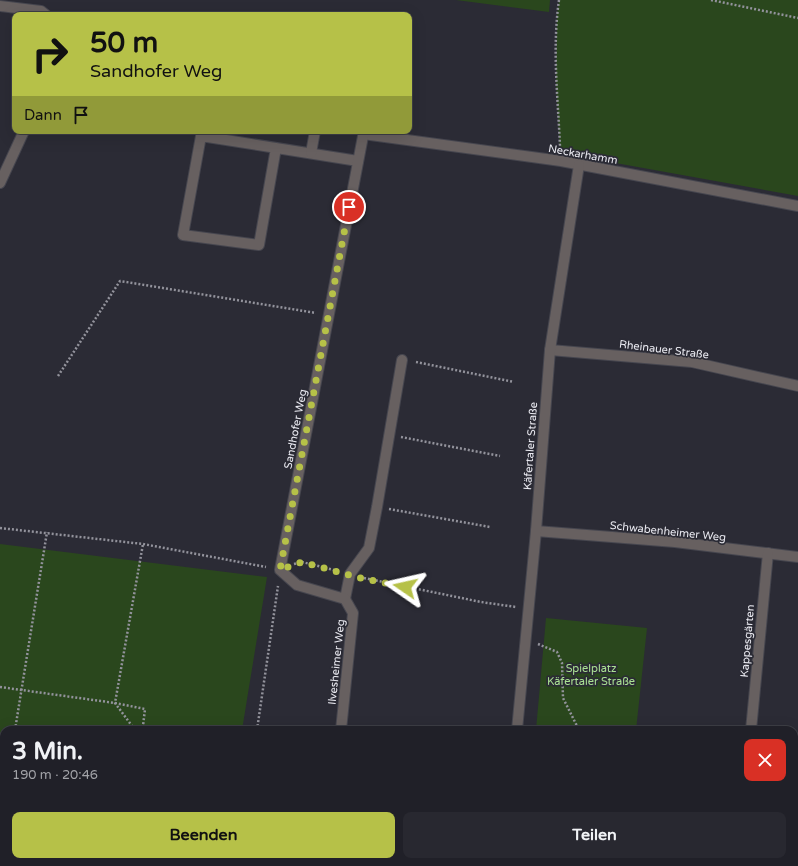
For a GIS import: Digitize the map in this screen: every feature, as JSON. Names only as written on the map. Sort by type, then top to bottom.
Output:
[{"type":"street","points":[[0,6],[42,12]]},
{"type":"street","points":[[0,183],[23,134]]},
{"type":"street","points":[[311,154],[314,134]]},
{"type":"street","name":"Sandhofer Weg","points":[[280,570],[363,134]]},
{"type":"street","name":"Neckarhamm","points":[[370,134],[580,165],[798,206]]},
{"type":"street","points":[[276,148],[259,245],[183,235],[201,136],[358,161]]},
{"type":"street","name":"Käfertaler Straße","points":[[517,726],[536,531],[550,350],[580,165]]},
{"type":"street","name":"Rheinauer Straße","points":[[550,350],[692,362],[798,386]]},
{"type":"street","points":[[280,570],[297,585],[344,598],[350,574],[369,548],[402,360]]},
{"type":"street","name":"Schwabenheimer Weg","points":[[536,531],[675,542],[798,557]]},
{"type":"street","name":"Kappesgärten","points":[[751,726],[768,553]]},
{"type":"street","name":"Ilvesheimer Weg","points":[[341,726],[353,613],[344,598]]},
{"type":"path","points":[[559,0],[556,27],[556,83],[560,137]]},
{"type":"path","points":[[711,0],[798,18]]},
{"type":"path","points":[[58,376],[120,282],[328,315]]},
{"type":"path","points":[[402,360],[514,382]]},
{"type":"path","points":[[389,434],[500,456]]},
{"type":"path","points":[[377,507],[490,527]]},
{"type":"path","points":[[0,528],[47,532],[143,544],[280,570],[302,562],[360,578],[481,602],[529,608]]},
{"type":"path","points":[[16,726],[47,532]]},
{"type":"path","points":[[132,726],[115,703],[143,544]]},
{"type":"path","points":[[258,726],[280,570]]},
{"type":"path","points":[[526,642],[543,645],[557,652],[562,663],[563,698],[577,726]]},
{"type":"path","points":[[0,687],[115,703],[145,709],[144,726]]},
{"type":"green space","points":[[456,0],[550,0],[549,12]]},
{"type":"green space","points":[[559,0],[798,0],[798,196],[560,153],[556,83],[557,15]]},
{"type":"green space","points":[[0,544],[267,577],[243,726],[0,726]]},
{"type":"green space","name":"Spielplatz Käfertaler Straße","points":[[546,618],[647,628],[636,726],[536,726]]},
{"type":"route","points":[[349,207],[280,570],[302,562],[360,578],[405,587]]}]
